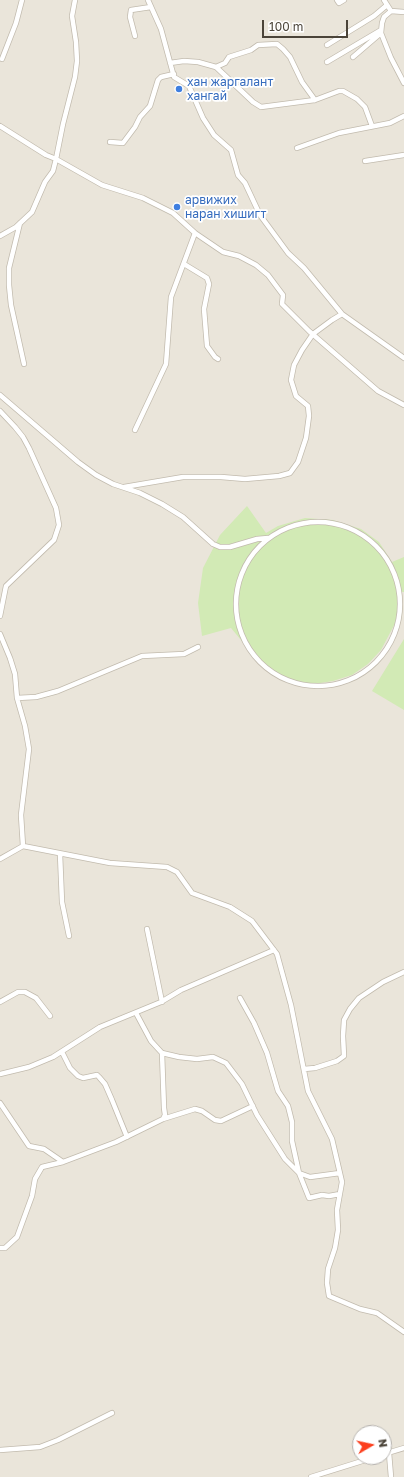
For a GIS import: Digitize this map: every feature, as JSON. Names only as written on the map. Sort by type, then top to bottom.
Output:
[{"type":"street","points":[[2,59],[16,23],[22,0]]},
{"type":"street","points":[[0,236],[16,227],[32,212],[45,182],[53,171],[75,77],[76,48],[72,16],[75,0]]},
{"type":"street","points":[[148,0],[160,29],[174,77],[189,86],[203,118],[214,135],[231,150],[238,175],[244,183],[253,203],[265,223],[288,253],[304,268],[342,314],[404,358]]},
{"type":"street","points":[[337,0],[339,3],[344,0]]},
{"type":"street","points":[[384,0],[391,11]]},
{"type":"street","points":[[327,45],[374,16],[387,5]]},
{"type":"street","points":[[135,36],[130,17],[131,10],[151,7]]},
{"type":"street","points":[[404,12],[391,11],[384,17],[381,31],[391,58],[404,83]]},
{"type":"street","points":[[353,57],[381,31]]},
{"type":"street","points":[[327,62],[381,31]]},
{"type":"street","points":[[216,67],[225,63],[229,57],[251,50],[258,45],[277,44],[284,49],[290,57],[302,82],[315,100]]},
{"type":"street","points":[[170,63],[184,61],[198,62],[216,67],[253,102],[261,107],[315,100],[339,91],[343,91],[358,99],[365,107],[372,126]]},
{"type":"street","points":[[110,142],[123,143],[135,127],[140,117],[150,106],[158,80],[161,77],[174,74]]},
{"type":"street","points":[[297,148],[339,133],[390,123],[404,116]]},
{"type":"street","points":[[0,126],[46,154],[102,185],[137,196],[173,213],[195,233],[223,252],[239,256],[256,265],[268,275],[283,296],[282,304],[313,334],[378,391],[404,405]]},
{"type":"street","points":[[365,161],[404,155]]},
{"type":"street","points":[[21,222],[9,268],[9,285],[11,305],[24,364]]},
{"type":"street","points":[[135,430],[166,364],[171,297],[195,233]]},
{"type":"street","points":[[184,264],[207,278],[209,284],[204,309],[207,346],[218,359]]},
{"type":"street","points":[[124,487],[183,477],[221,477],[245,479],[279,476],[290,473],[298,462],[306,438],[309,416],[308,406],[296,396],[291,380],[294,365],[313,334],[342,314]]},
{"type":"street","points":[[0,395],[78,462],[104,480],[124,487],[173,510],[213,544],[220,547],[230,547],[250,541],[268,538]]},
{"type":"street","points":[[0,411],[23,437],[29,448],[56,508],[59,525],[54,540],[6,586],[0,616]]},
{"type":"street","points":[[306,522],[341,525],[356,530],[367,538],[377,546],[387,559],[403,593],[398,625],[392,641],[384,654],[366,671],[355,678],[329,686],[306,685],[281,678],[266,669],[257,661],[240,631],[236,614],[235,595],[238,578],[245,563],[258,546],[268,538],[290,526],[306,522]]},
{"type":"street","points":[[0,634],[14,672],[17,698],[25,726],[29,752],[21,815],[23,846]]},
{"type":"street","points":[[17,698],[36,697],[58,691],[142,656],[184,654],[198,647]]},
{"type":"street","points":[[0,859],[23,846],[110,863],[167,867],[177,872],[192,893],[230,907],[252,921],[277,954],[291,1004],[308,1091],[332,1139],[342,1182],[337,1210],[338,1230],[328,1269],[327,1283],[329,1296],[360,1309],[377,1313],[403,1330]]},
{"type":"street","points":[[60,854],[62,902],[69,936]]},
{"type":"street","points":[[147,929],[162,1002]]},
{"type":"street","points":[[0,1074],[29,1067],[62,1052],[88,1034],[111,1022],[162,1002],[181,990],[274,950]]},
{"type":"street","points":[[304,1069],[314,1068],[337,1061],[344,1056],[344,1020],[350,1009],[359,998],[383,982],[404,972]]},
{"type":"street","points":[[0,1002],[18,992],[25,992],[36,998],[50,1016]]},
{"type":"street","points":[[240,998],[254,1023],[266,1053],[278,1091],[288,1106],[292,1122],[292,1141],[299,1173],[310,1198],[322,1195],[330,1196],[340,1194]]},
{"type":"street","points":[[136,1013],[151,1041],[162,1053],[197,1059],[214,1057],[226,1063],[242,1084],[284,1159],[299,1173],[310,1177],[340,1173]]},
{"type":"street","points":[[62,1052],[70,1068],[78,1076],[83,1078],[97,1075],[105,1084],[127,1137]]},
{"type":"street","points":[[162,1053],[164,1119]]},
{"type":"street","points":[[0,1103],[29,1146],[44,1149],[63,1162]]},
{"type":"street","points":[[0,1248],[5,1248],[17,1238],[32,1196],[35,1178],[42,1167],[69,1160],[127,1137],[164,1119],[195,1109],[202,1111],[215,1120],[221,1121],[253,1106]]},
{"type":"street","points":[[0,1450],[40,1447],[58,1440],[112,1413]]},
{"type":"street","points":[[392,1452],[404,1448]]},
{"type":"street","points":[[312,1477],[352,1464]]},
{"type":"street","points":[[388,1465],[391,1477]]},
{"type":"shaded area","points":[[0,0],[404,0],[404,1477],[0,1477]]},
{"type":"green space","points":[[247,506],[266,533],[278,526],[305,518],[333,520],[361,529],[379,542],[392,562],[404,557],[404,592],[400,592],[400,614],[381,650],[368,664],[352,675],[333,681],[314,684],[295,681],[276,674],[260,663],[231,628],[202,636],[198,603],[203,568],[220,535]]},
{"type":"green space","points":[[404,639],[404,710],[372,691]]},
{"type":"place","name":"хан жаргалант хангай","points":[[179,89]]},
{"type":"place","name":"арвижих наран хишигт","points":[[177,207]]}]
